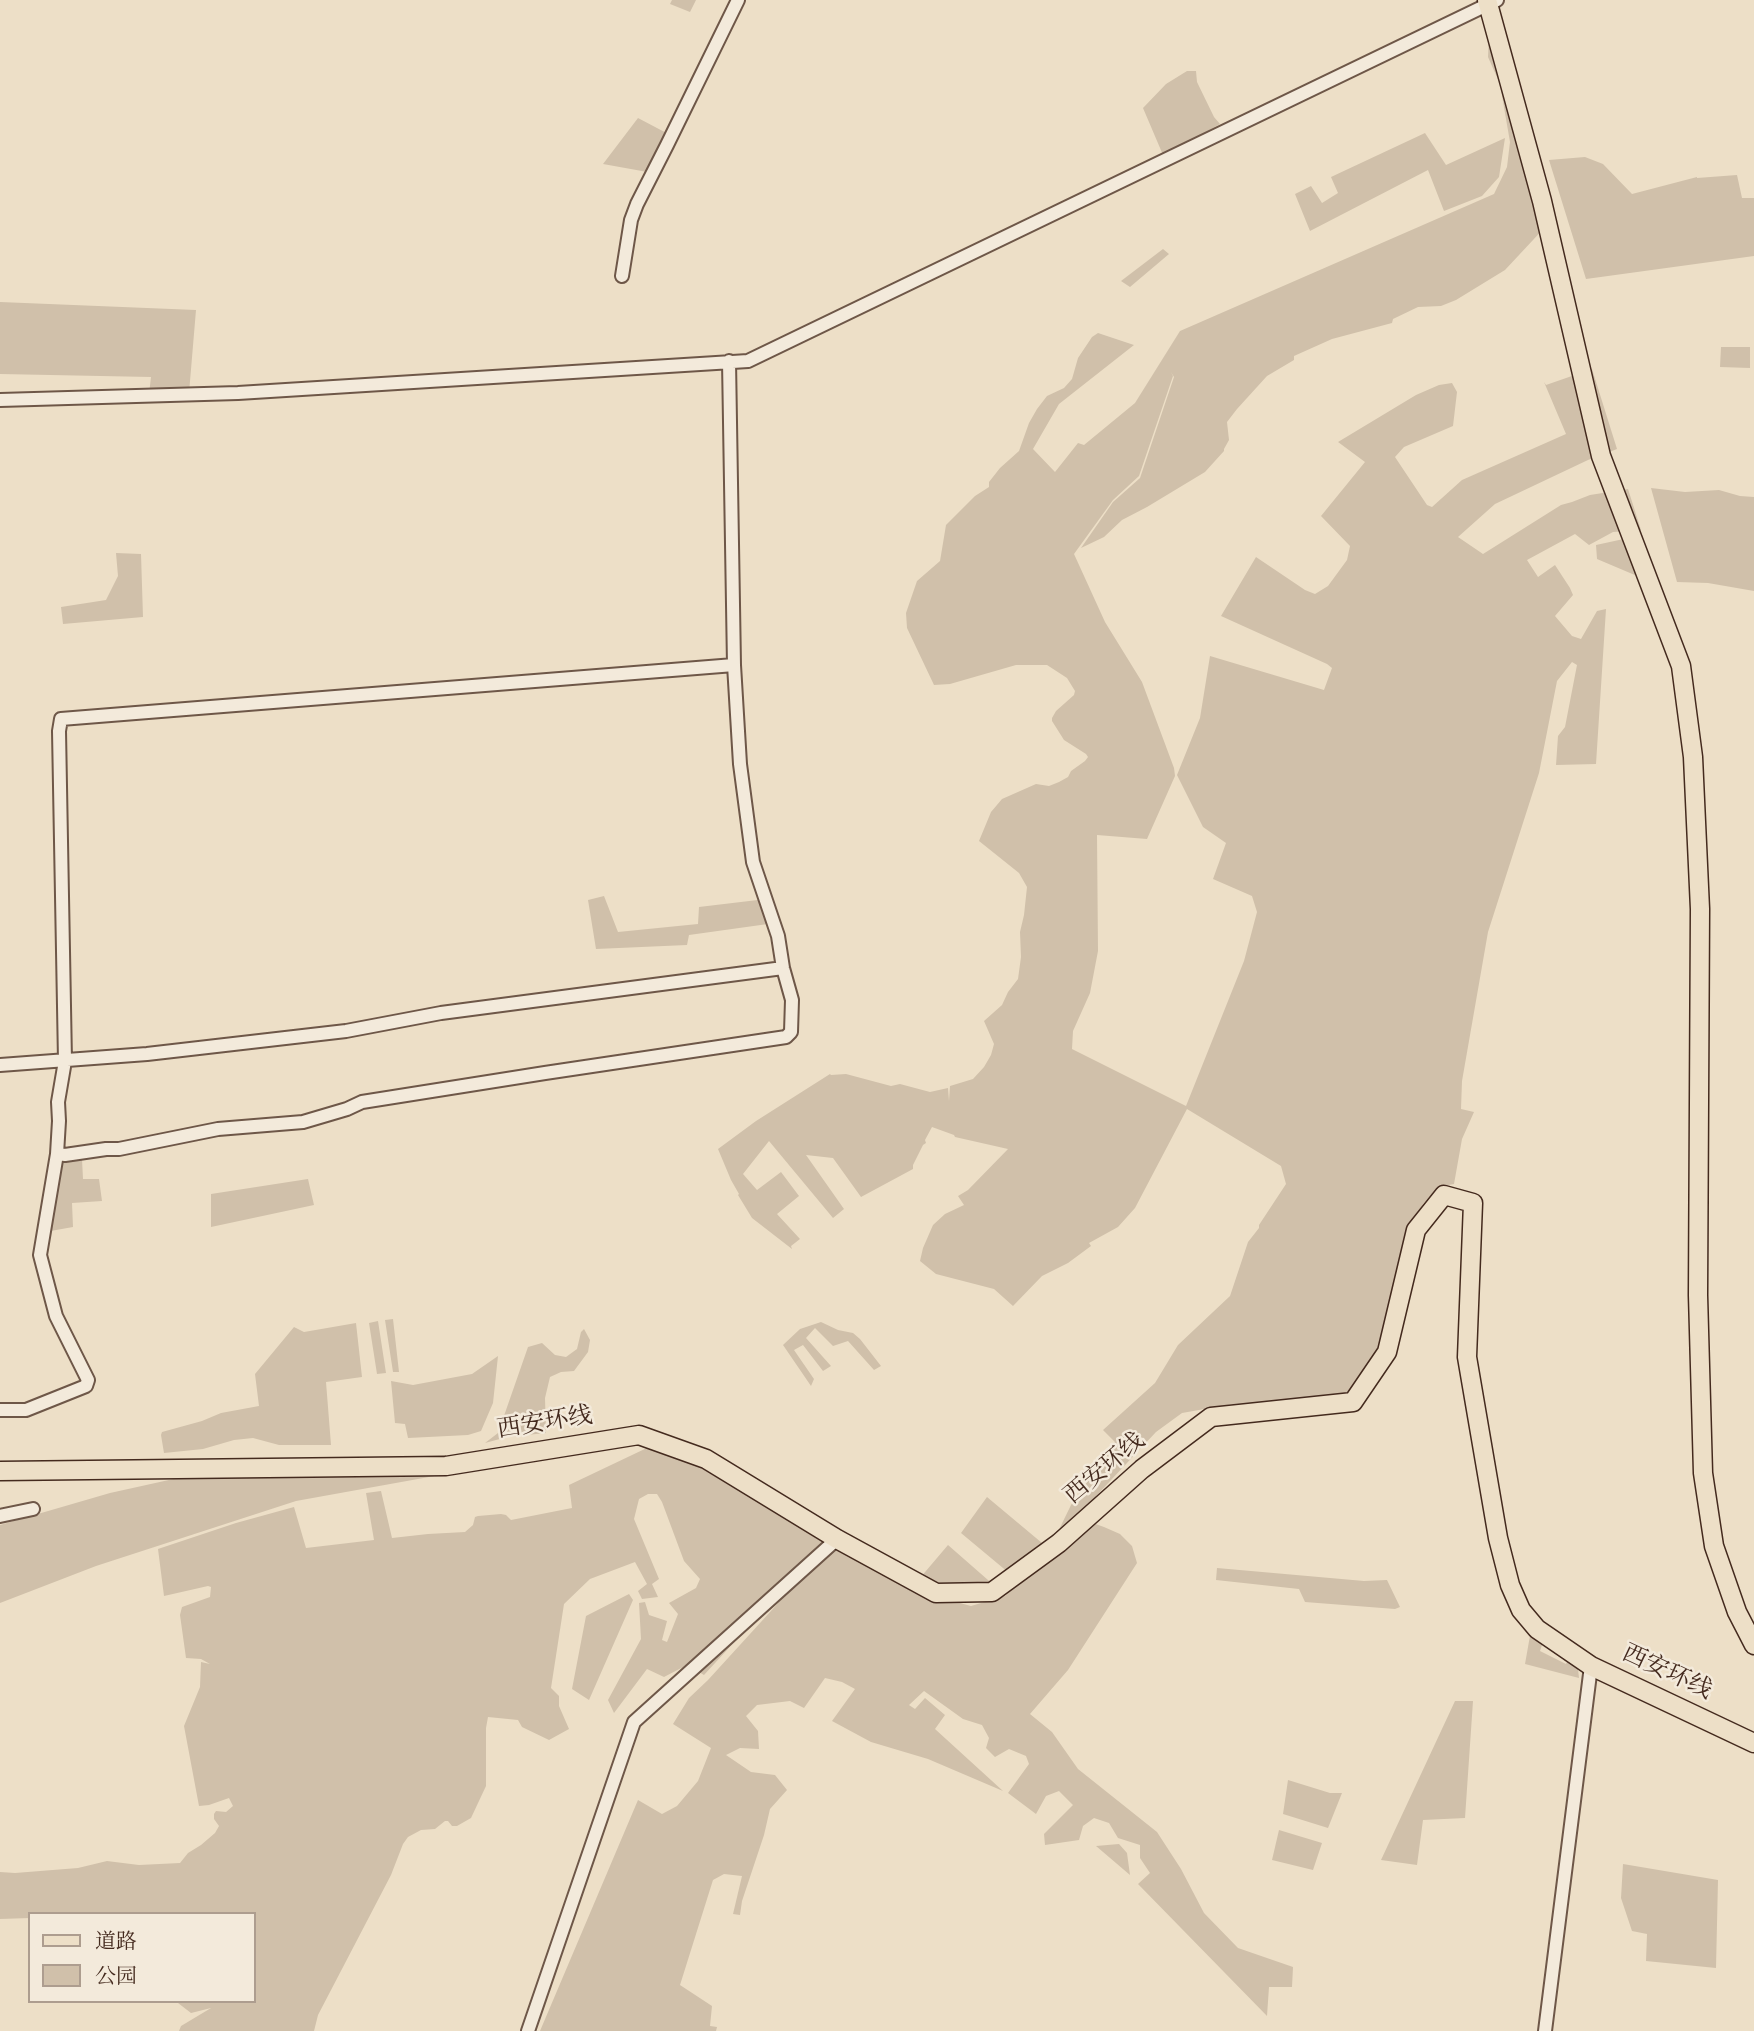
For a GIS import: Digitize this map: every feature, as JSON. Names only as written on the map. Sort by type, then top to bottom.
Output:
[{"type":"main road","points":[[1491,1],[1542,201],[1601,456],[1681,666],[1693,757],[1700,909],[1698,1295],[1703,1473],[1714,1546],[1737,1612],[1754,1645]]},
{"type":"main road","name":"西安环线","points":[[0,1471],[446,1466],[639,1435],[706,1459],[837,1539],[936,1594],[992,1592],[1059,1543],[1142,1469],[1211,1417],[1353,1402],[1387,1352],[1416,1230],[1444,1195],[1473,1203],[1466,1357],[1499,1538],[1510,1585],[1521,1610],[1537,1629],[1591,1666],[1752,1741]]},
{"type":"street","points":[[622,276],[631,220],[637,204],[738,0]]},
{"type":"street","points":[[0,400],[238,393],[748,360],[1491,1]]},
{"type":"street","points":[[57,1154],[119,1149],[218,1129],[303,1122],[362,1102],[786,1037],[791,1032],[792,1000],[778,936],[753,862],[740,764],[734,665],[729,361]]},
{"type":"street","points":[[0,1410],[26,1410],[86,1386],[88,1380],[56,1316],[40,1255],[57,1154],[58,1102],[65,1061],[59,731],[61,719],[734,665]]},
{"type":"street","points":[[0,1065],[147,1054],[346,1031],[441,1013],[783,968]]},
{"type":"street","points":[[0,1516],[33,1509]]},
{"type":"street","points":[[528,2031],[634,1722],[837,1539]]},
{"type":"street","points":[[1545,2031],[1591,1666]]},
{"type":"green space","points":[[672,0],[696,0],[690,12],[670,4]]},
{"type":"green space","points":[[1489,35],[1547,225],[1505,270],[1456,300],[1441,306],[1418,307],[1393,319],[1392,323],[1332,339],[1294,356],[1294,360],[1267,376],[1227,422],[1229,440],[1224,451],[1205,472],[1122,520],[1104,537],[1081,548],[1113,502],[1140,478],[1174,377],[1171,372],[1173,376],[1139,476],[1113,500],[1074,554],[1105,622],[1142,682],[1175,776],[1147,839],[1097,835],[1098,951],[1090,993],[1073,1031],[1072,1049],[1186,1106],[1244,961],[1257,912],[1252,896],[1213,879],[1226,843],[1203,827],[1177,775],[1200,718],[1210,656],[1324,690],[1332,668],[1221,616],[1256,557],[1305,590],[1315,594],[1328,586],[1347,560],[1350,546],[1321,516],[1365,462],[1338,442],[1416,395],[1439,385],[1452,383],[1457,392],[1453,426],[1404,447],[1395,457],[1427,505],[1432,507],[1462,480],[1566,434],[1544,382],[1546,385],[1592,369],[1617,449],[1495,504],[1458,537],[1483,554],[1561,505],[1590,495],[1628,489],[1641,530],[1613,532],[1589,545],[1575,534],[1527,560],[1538,577],[1555,565],[1570,588],[1573,595],[1555,616],[1572,636],[1581,639],[1597,611],[1606,609],[1596,764],[1556,765],[1558,736],[1565,727],[1577,665],[1572,662],[1557,681],[1539,773],[1488,932],[1462,1081],[1461,1109],[1474,1112],[1462,1139],[1454,1184],[1438,1187],[1423,1204],[1398,1300],[1370,1374],[1355,1390],[1332,1401],[1233,1404],[1182,1413],[1156,1432],[1053,1542],[1071,1505],[1115,1442],[1103,1430],[1155,1383],[1178,1345],[1230,1296],[1248,1242],[1286,1184],[1281,1166],[1187,1109],[1135,1208],[1118,1227],[1089,1243],[1091,1246],[1068,1263],[1042,1276],[1013,1306],[994,1289],[936,1274],[920,1261],[933,1225],[945,1214],[964,1205],[958,1196],[968,1190],[1008,1149],[955,1137],[932,1127],[913,1169],[861,1197],[833,1158],[806,1155],[844,1209],[833,1218],[769,1141],[743,1174],[757,1190],[781,1172],[799,1196],[777,1214],[800,1239],[791,1246],[792,1249],[752,1218],[738,1195],[718,1149],[756,1121],[830,1074],[846,1074],[891,1086],[900,1084],[930,1092],[948,1088],[949,1101],[950,1086],[973,1079],[984,1067],[994,1044],[984,1021],[1002,1005],[1018,979],[1020,932],[1027,887],[1019,873],[979,841],[991,812],[1002,799],[1036,784],[1049,786],[1059,782],[1088,757],[1064,740],[1052,721],[1056,711],[1075,691],[1067,678],[1047,665],[1016,665],[950,684],[934,685],[907,628],[906,613],[917,581],[940,561],[946,525],[975,496],[989,487],[989,482],[1000,468],[1019,451],[1037,409],[1047,396],[1064,388],[1072,379],[1078,358],[1092,337],[1098,333],[1134,345],[1059,404],[1033,449],[1055,472],[1078,443],[1084,445],[1135,403],[1180,331],[1494,194],[1507,167],[1510,142],[1500,84],[1488,57]]},
{"type":"green space","points":[[1187,71],[1196,71],[1197,82],[1220,124],[1163,155],[1143,108],[1166,84]]},
{"type":"green space","points":[[638,118],[674,137],[653,173],[603,164]]},
{"type":"green space","points":[[1425,133],[1446,165],[1505,138],[1499,177],[1482,196],[1444,211],[1428,170],[1310,231],[1295,194],[1311,186],[1322,203],[1338,193],[1331,177]]},
{"type":"green space","points":[[1585,157],[1603,164],[1632,194],[1697,177],[1737,175],[1742,198],[1754,198],[1754,256],[1586,279],[1549,160]]},
{"type":"green space","points":[[1163,249],[1169,254],[1130,287],[1121,281]]},
{"type":"green space","points":[[0,302],[196,310],[189,393],[149,394],[151,377],[0,374]]},
{"type":"green space","points":[[1721,347],[1750,347],[1750,368],[1720,367]]},
{"type":"green space","points":[[1651,488],[1685,492],[1719,490],[1754,497],[1754,591],[1708,583],[1677,582]]},
{"type":"green space","points":[[1642,535],[1656,584],[1597,559],[1596,545]]},
{"type":"green space","points":[[116,553],[141,554],[143,617],[63,624],[61,607],[106,600],[118,576]]},
{"type":"green space","points":[[604,896],[618,932],[698,924],[699,907],[766,899],[775,923],[689,935],[687,945],[596,949],[588,900]]},
{"type":"green space","points":[[82,1159],[83,1179],[99,1179],[102,1201],[72,1203],[73,1227],[45,1232],[56,1161]]},
{"type":"green space","points":[[308,1179],[314,1205],[211,1227],[211,1194]]},
{"type":"green space","points":[[393,1319],[399,1372],[393,1372],[385,1320]]},
{"type":"green space","points":[[378,1321],[386,1373],[377,1374],[369,1323]]},
{"type":"green space","points":[[821,1322],[853,1333],[881,1366],[874,1370],[848,1341],[833,1346],[815,1328],[806,1338],[831,1366],[823,1371],[803,1345],[794,1350],[814,1379],[811,1386],[783,1345],[800,1329]]},
{"type":"green space","points":[[356,1323],[362,1377],[326,1382],[331,1445],[279,1445],[253,1438],[234,1440],[203,1449],[164,1453],[162,1432],[221,1413],[259,1406],[255,1374],[294,1327],[304,1332]]},
{"type":"green space","points":[[584,1329],[590,1340],[588,1352],[574,1371],[561,1372],[550,1377],[545,1398],[546,1433],[507,1437],[485,1443],[498,1433],[528,1347],[542,1343],[555,1355],[566,1357],[577,1349]]},
{"type":"green space","points":[[498,1356],[493,1403],[481,1431],[468,1435],[408,1438],[405,1424],[395,1423],[391,1381],[413,1385],[472,1374]]},
{"type":"green space","points":[[651,1446],[682,1457],[786,1518],[829,1539],[704,1675],[687,1665],[664,1677],[647,1669],[614,1713],[608,1700],[641,1639],[639,1603],[645,1602],[649,1615],[667,1621],[662,1640],[667,1642],[678,1614],[669,1603],[696,1588],[700,1579],[684,1561],[657,1494],[648,1494],[639,1499],[634,1519],[659,1579],[652,1584],[658,1597],[642,1599],[638,1591],[647,1584],[635,1562],[590,1579],[564,1604],[551,1688],[559,1696],[559,1706],[569,1729],[549,1740],[522,1727],[518,1720],[488,1717],[486,1786],[471,1818],[457,1826],[445,1821],[435,1829],[421,1830],[408,1837],[318,2015],[314,2031],[179,2031],[181,2026],[211,2008],[191,2013],[178,2003],[256,2003],[256,1912],[28,1912],[28,1918],[0,1919],[0,1872],[78,1868],[107,1861],[139,1865],[180,1863],[188,1853],[215,1833],[219,1826],[214,1819],[216,1811],[226,1812],[233,1806],[229,1798],[199,1806],[184,1726],[200,1687],[201,1662],[210,1664],[201,1659],[186,1658],[180,1615],[182,1607],[210,1597],[211,1587],[164,1596],[158,1549],[294,1507],[306,1548],[374,1540],[366,1493],[381,1491],[392,1538],[465,1532],[478,1516],[501,1514],[511,1520],[572,1508],[569,1485]]},
{"type":"green space","points":[[501,1464],[296,1501],[96,1566],[0,1603],[0,1525],[110,1493],[196,1474]]},
{"type":"green space","points":[[987,1497],[1048,1548],[1015,1578],[961,1533]]},
{"type":"green space","points":[[1090,1522],[1120,1534],[1132,1546],[1137,1563],[1068,1670],[1030,1714],[1052,1732],[1078,1769],[1157,1832],[1181,1869],[1204,1913],[1238,1948],[1293,1967],[1292,1987],[1269,1987],[1267,2016],[1138,1884],[1150,1873],[1140,1858],[1140,1845],[1118,1838],[1109,1823],[1094,1818],[1083,1826],[1079,1840],[1045,1845],[1044,1834],[1073,1805],[1059,1791],[1046,1796],[1036,1814],[1008,1793],[1029,1764],[1026,1756],[1009,1749],[995,1757],[986,1748],[989,1738],[982,1725],[963,1719],[924,1691],[909,1705],[915,1709],[925,1698],[945,1715],[935,1729],[1003,1791],[928,1759],[871,1742],[832,1721],[855,1689],[825,1678],[804,1708],[790,1701],[757,1705],[746,1716],[758,1731],[759,1749],[740,1748],[726,1755],[751,1772],[775,1775],[787,1790],[770,1809],[740,1915],[733,1914],[742,1876],[724,1874],[713,1880],[680,1985],[712,2006],[710,2026],[717,2027],[716,2031],[540,2031],[638,1800],[662,1814],[677,1806],[698,1781],[711,1748],[673,1724],[689,1698],[833,1543],[926,1594],[971,1606],[1005,1596]]},
{"type":"green space","points":[[948,1545],[996,1587],[954,1591],[920,1578]]},
{"type":"green space","points":[[1217,1568],[1364,1581],[1387,1580],[1400,1607],[1395,1609],[1305,1602],[1299,1589],[1216,1580]]},
{"type":"green space","points":[[629,1594],[633,1600],[589,1700],[572,1689],[586,1616]]},
{"type":"green space","points":[[1531,1630],[1544,1639],[1540,1651],[1566,1664],[1570,1656],[1577,1660],[1579,1678],[1525,1664]]},
{"type":"green space","points":[[1455,1701],[1473,1701],[1465,1818],[1423,1820],[1417,1865],[1381,1860]]},
{"type":"green space","points":[[1288,1780],[1330,1793],[1342,1793],[1328,1828],[1283,1814]]},
{"type":"green space","points":[[1279,1830],[1322,1843],[1313,1870],[1272,1860]]},
{"type":"green space","points":[[1119,1844],[1127,1853],[1130,1875],[1096,1846]]},
{"type":"green space","points":[[1623,1864],[1718,1880],[1716,1968],[1646,1961],[1647,1934],[1632,1931],[1621,1898]]}]
